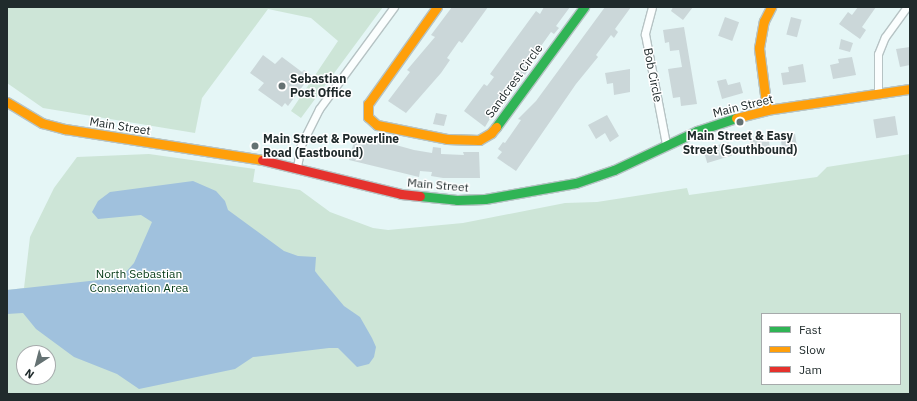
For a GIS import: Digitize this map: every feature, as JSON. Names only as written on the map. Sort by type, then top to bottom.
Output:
[{"type":"street","points":[[297,167],[300,146],[315,115],[394,7]]},
{"type":"street","name":"Sandcrest Circle","points":[[437,7],[368,104],[368,117],[377,125],[447,139],[479,140],[491,134],[584,7]]},
{"type":"street","name":"Bob Circle","points":[[652,7],[645,34],[666,144]]},
{"type":"street","points":[[767,110],[759,48],[764,21],[771,7]]},
{"type":"street","points":[[878,94],[878,54],[885,37],[907,7]]},
{"type":"street","name":"Main Street","points":[[7,102],[42,123],[65,129],[247,156],[408,195],[457,200],[485,199],[576,183],[614,170],[666,144],[717,124],[767,110],[910,89]]},
{"type":"green space","points":[[7,7],[383,7],[301,118],[291,111],[338,41],[311,18],[268,9],[202,98],[195,133],[43,108],[7,83]]},
{"type":"green space","name":"North Sebastian Conservation Area","points":[[149,154],[255,169],[253,182],[300,190],[330,212],[373,228],[388,230],[463,223],[565,203],[597,202],[687,188],[689,195],[817,177],[827,167],[910,154],[910,394],[7,394],[7,290],[24,288],[30,237],[54,188],[77,157]]},
{"type":"water","points":[[193,181],[216,191],[225,201],[228,210],[284,251],[298,256],[316,257],[315,271],[344,306],[360,317],[372,338],[376,347],[374,357],[369,364],[357,367],[338,348],[329,348],[253,357],[235,369],[139,389],[117,374],[74,357],[36,329],[23,313],[7,314],[7,290],[108,279],[125,273],[134,263],[152,222],[141,215],[98,219],[92,212],[98,201],[110,192]]},
{"type":"building","points":[[452,7],[488,7],[462,43],[459,41],[447,58],[450,60],[441,73],[406,113],[388,101],[410,72],[407,70],[435,37],[431,35]]},
{"type":"building","points":[[544,7],[570,7],[556,26],[559,28],[554,34],[551,32],[531,60],[533,62],[523,78],[519,76],[503,97],[507,100],[502,108],[498,105],[485,127],[464,111],[484,84],[487,86],[494,77],[490,74],[536,11],[540,14]]},
{"type":"building","points":[[605,7],[631,7],[615,29],[618,32],[614,38],[611,35],[596,55],[598,57],[576,84],[516,171],[497,158],[502,152],[498,149],[503,142],[505,143],[521,120],[518,119],[536,101]]},
{"type":"building","points":[[673,7],[693,7],[683,20],[671,11]]},
{"type":"building","points":[[858,7],[876,7],[862,27],[866,30],[860,39],[839,24],[848,12],[852,15]]},
{"type":"building","points":[[725,17],[739,22],[732,41],[718,36]]},
{"type":"building","points":[[791,17],[802,20],[797,37],[786,34]]},
{"type":"building","points":[[684,27],[697,104],[681,106],[680,97],[673,98],[668,69],[682,67],[679,50],[670,51],[669,42],[665,43],[663,30]]},
{"type":"building","points":[[841,39],[853,43],[850,52],[839,49]]},
{"type":"building","points":[[910,47],[910,65],[900,67],[896,49]]},
{"type":"building","name":"Sebastian Post Office","points":[[263,55],[275,64],[282,57],[302,72],[304,70],[311,75],[288,106],[285,103],[282,107],[258,90],[264,83],[250,73]]},
{"type":"building","points":[[852,57],[856,75],[833,79],[830,65],[839,63],[838,59]]},
{"type":"building","points":[[803,64],[806,82],[783,85],[781,73],[789,72],[788,67]]},
{"type":"building","points":[[630,69],[630,92],[614,95],[613,83],[607,84],[605,73]]},
{"type":"building","points":[[726,79],[728,85],[740,82],[743,93],[722,99],[717,81]]},
{"type":"building","points":[[436,113],[447,115],[444,126],[433,124]]},
{"type":"building","points":[[607,115],[619,136],[610,142],[605,133],[596,139],[588,125]]},
{"type":"building","points":[[895,116],[898,135],[876,138],[873,119]]},
{"type":"building","points":[[356,134],[414,150],[432,153],[433,147],[441,148],[441,154],[464,155],[463,152],[479,152],[480,178],[443,178],[431,176],[432,172],[420,171],[419,177],[349,160]]},
{"type":"building","points":[[795,134],[798,153],[783,155],[780,136]]},
{"type":"building","points":[[769,139],[770,154],[751,155],[750,140]]},
{"type":"building","points":[[728,142],[732,155],[707,163],[703,150]]},
{"type":"traffic: fast","points":[[496,127],[584,7]]},
{"type":"traffic: fast","points":[[420,196],[457,200],[485,199],[576,183],[614,170],[697,131],[736,118]]},
{"type":"traffic: slow","points":[[437,7],[368,104],[368,117],[377,125],[447,139],[479,140],[491,133],[496,127]]},
{"type":"traffic: slow","points":[[767,110],[759,48],[764,21],[771,7]]},
{"type":"traffic: slow","points":[[736,118],[767,110],[910,89]]},
{"type":"traffic: slow","points":[[7,102],[42,123],[65,129],[262,160]]},
{"type":"traffic: jam","points":[[262,160],[401,194],[420,196]]},
{"type":"place","name":"Sebastian Post Office","points":[[282,86]]},
{"type":"place","name":"Main Street & Easy Street (Southbound)","points":[[740,122]]},
{"type":"place","name":"Main Street & Powerline Road (Eastbound)","points":[[255,146]]}]
